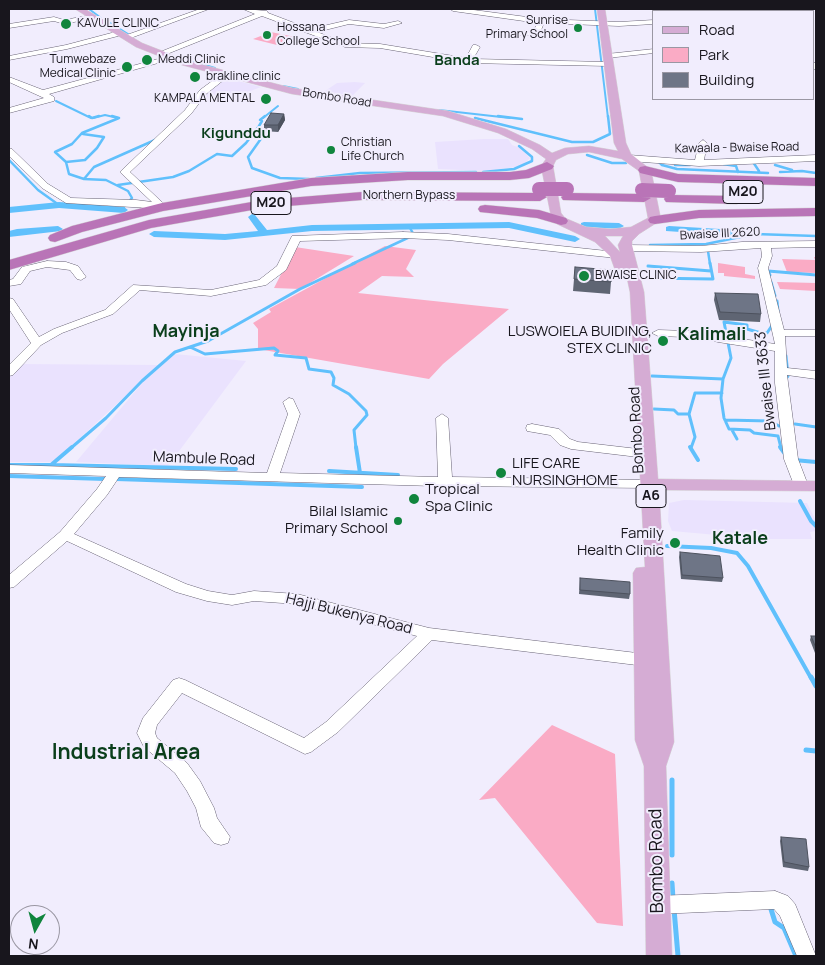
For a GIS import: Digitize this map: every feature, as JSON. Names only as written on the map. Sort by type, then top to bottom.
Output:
[{"type":"highway","points":[[59,244],[77,229],[162,207],[312,182],[408,176],[510,176],[529,174],[549,162]]},
{"type":"highway","points":[[645,170],[678,178],[816,182]]},
{"type":"highway","name":"Northern Bypass","points":[[9,252],[59,244],[149,224],[263,204],[371,196],[568,193],[816,201]]},
{"type":"highway","name":"Northern Bypass","points":[[670,195],[816,193]]},
{"type":"highway","points":[[59,244],[214,219],[316,208],[389,206],[506,210],[539,214],[561,221]]},
{"type":"highway","points":[[655,220],[700,214],[816,212]]},
{"type":"highway","name":"Northern Bypass","points":[[9,265],[59,244]]},
{"type":"main road","name":"Bombo Road","points":[[79,9],[159,57],[312,95],[444,112],[488,126],[521,140],[549,162]]},
{"type":"main road","points":[[601,9],[620,143],[628,157],[645,170],[655,220],[634,231],[626,240],[621,251]]},
{"type":"main road","name":"Bombo Road","points":[[461,117],[484,121],[572,150]]},
{"type":"main road","points":[[618,127],[611,139],[603,145],[589,149],[572,150],[549,162],[555,213],[561,221],[584,231],[611,233],[634,231]]},
{"type":"main road","points":[[589,149],[628,157]]},
{"type":"main road","name":"Bombo Road","points":[[584,231],[621,251],[637,292],[644,488],[646,740],[655,766],[659,956]]},
{"type":"main road","name":"Bombo Road","points":[[621,251],[628,290],[638,453],[644,488],[663,742],[655,766]]},
{"type":"main road","points":[[644,488],[811,488]]},
{"type":"street","points":[[9,57],[122,35],[206,9]]},
{"type":"street","points":[[246,9],[262,13],[345,45],[380,46],[468,61],[607,59],[652,51]]},
{"type":"street","points":[[42,93],[74,80],[159,57],[275,9]]},
{"type":"street","points":[[453,9],[542,21],[652,22]]},
{"type":"street","points":[[9,26],[54,19],[64,22],[92,17]]},
{"type":"street","points":[[520,33],[536,34],[542,21]]},
{"type":"street","points":[[310,31],[349,22],[384,26],[398,24]]},
{"type":"street","points":[[468,61],[476,47]]},
{"type":"street","points":[[162,207],[125,172],[188,112],[203,92],[226,75]]},
{"type":"street","points":[[9,79],[42,93],[51,99],[9,111]]},
{"type":"street","points":[[699,163],[704,143]]},
{"type":"street","points":[[9,151],[45,186],[69,201],[136,203],[162,207]]},
{"type":"street","name":"Kawaala - Bwaise Road","points":[[628,157],[699,163],[816,158]]},
{"type":"street","name":"Bwaise III 2620","points":[[37,343],[58,331],[109,312],[137,287],[211,293],[262,283],[282,268],[296,238],[403,235],[448,236],[621,251],[701,249],[742,244],[816,244]]},
{"type":"street","name":"Bwaise III 3633","points":[[766,244],[767,256],[763,268],[782,348],[780,383],[791,459],[811,488]]},
{"type":"street","points":[[9,283],[17,282],[26,269],[46,264],[74,268],[82,277]]},
{"type":"street","points":[[9,301],[37,343],[9,372]]},
{"type":"street","points":[[658,333],[717,335],[718,340],[782,348]]},
{"type":"street","points":[[779,333],[816,333]]},
{"type":"street","points":[[782,371],[816,375]]},
{"type":"street","points":[[272,478],[294,414],[289,402]]},
{"type":"street","points":[[442,418],[445,442],[444,483]]},
{"type":"street","points":[[532,428],[554,432],[565,442],[576,446],[638,453]]},
{"type":"street","name":"Mambule Road","points":[[9,469],[644,488]]},
{"type":"street","points":[[9,583],[65,535],[102,492],[115,472]]},
{"type":"street","name":"Hajji Bukenya Road","points":[[65,535],[195,593],[232,600],[254,596],[296,599],[429,634],[645,660]]},
{"type":"street","points":[[221,837],[208,821],[205,808],[194,786],[180,768],[150,742],[146,733],[149,724],[179,684],[305,747],[332,728],[429,634]]},
{"type":"street","points":[[657,905],[775,900],[784,904],[788,910],[808,956]]},
{"type":"shaded area","points":[[227,78],[261,87],[227,100],[202,97]]},
{"type":"shaded area","points":[[337,83],[365,83],[352,96],[325,91]]},
{"type":"shaded area","points":[[508,139],[512,145],[520,148],[530,158],[524,164],[516,167],[485,171],[438,169],[435,142]]},
{"type":"shaded area","points":[[175,354],[246,361],[168,466],[76,462],[143,382]]},
{"type":"shaded area","points":[[17,364],[159,365],[54,462],[9,462],[9,366]]},
{"type":"shaded area","points":[[684,500],[807,503],[816,521],[816,531],[810,532],[812,539],[762,539],[672,531],[668,521],[669,503]]},
{"type":"green space","points":[[271,32],[295,37],[277,45],[253,39]]},
{"type":"green space","points":[[385,246],[416,250],[406,269],[414,277],[382,276],[358,293],[509,309],[443,364],[429,379],[258,349],[258,329],[253,323],[271,312],[269,309]]},
{"type":"green space","points":[[295,247],[354,256],[300,289],[274,288]]},
{"type":"green space","points":[[814,257],[816,257],[816,273],[787,272],[782,259],[815,260]]},
{"type":"green space","points":[[718,263],[745,267],[745,274],[755,276],[755,279],[724,276],[724,273],[718,273]]},
{"type":"green space","points":[[777,282],[816,283],[816,291],[780,289]]},
{"type":"green space","points":[[552,725],[615,754],[623,926],[597,923],[495,798],[479,800]]},
{"type":"building","points":[[271,113],[284,114],[278,125],[264,125]]},
{"type":"building","points":[[575,267],[612,270],[611,282],[574,279]]},
{"type":"building","points":[[715,293],[758,294],[761,314],[720,312]]},
{"type":"building","points":[[680,552],[720,556],[723,578],[682,575]]},
{"type":"building","points":[[580,578],[630,582],[630,594],[580,590]]},
{"type":"building","points":[[811,636],[816,636],[816,648]]},
{"type":"building","points":[[781,837],[806,839],[809,867],[784,862]]},
{"type":"waterway","points":[[89,9],[101,18]]},
{"type":"waterway","points":[[595,9],[608,118]]},
{"type":"waterway","points":[[104,19],[128,34]]},
{"type":"waterway","points":[[191,61],[215,68]]},
{"type":"waterway","points":[[283,86],[298,89]]},
{"type":"waterway","points":[[56,101],[91,118]]},
{"type":"waterway","points":[[263,118],[278,106]]},
{"type":"waterway","points":[[439,110],[510,118]]},
{"type":"waterway","points":[[93,118],[105,115],[118,118]]},
{"type":"waterway","points":[[89,116],[92,118],[99,116]]},
{"type":"waterway","points":[[66,162],[55,152],[72,144],[82,133],[119,118],[112,116]]},
{"type":"waterway","points":[[118,185],[173,177],[189,171],[217,154],[232,156],[246,143],[259,126],[262,121],[260,120],[265,116]]},
{"type":"waterway","points":[[498,116],[522,119]]},
{"type":"waterway","points":[[475,118],[572,142],[593,142],[610,134],[608,116]]},
{"type":"waterway","points":[[265,133],[248,157],[252,168],[280,178],[309,179]]},
{"type":"waterway","points":[[66,162],[85,160],[97,148],[104,137],[83,134]]},
{"type":"waterway","points":[[84,179],[94,167],[155,140]]},
{"type":"waterway","points":[[483,172],[514,169],[532,161],[532,157],[519,146]]},
{"type":"waterway","points":[[587,155],[612,163],[626,163]]},
{"type":"waterway","points":[[9,160],[38,190],[59,205]]},
{"type":"waterway","points":[[658,161],[662,165],[677,169],[738,172]]},
{"type":"waterway","points":[[66,162],[69,174],[84,179]]},
{"type":"waterway","points":[[753,162],[759,171]]},
{"type":"waterway","points":[[723,164],[736,166],[738,172]]},
{"type":"waterway","points":[[675,165],[690,165]]},
{"type":"waterway","points":[[775,165],[792,170]]},
{"type":"waterway","points":[[780,172],[802,171],[816,173]]},
{"type":"waterway","points":[[316,178],[360,173],[476,172]]},
{"type":"waterway","points":[[738,172],[768,173]]},
{"type":"waterway","points":[[84,179],[106,180],[128,191],[132,198],[123,208]]},
{"type":"waterway","points":[[9,210],[59,205],[124,210]]},
{"type":"waterway","points":[[252,217],[265,233]]},
{"type":"waterway","points":[[265,233],[312,228],[509,225],[575,239]]},
{"type":"waterway","points":[[584,225],[619,226]]},
{"type":"waterway","points":[[352,264],[414,235],[410,228]]},
{"type":"waterway","points":[[9,234],[58,229]]},
{"type":"waterway","points":[[669,229],[755,234]]},
{"type":"waterway","points":[[154,234],[225,237],[265,233]]},
{"type":"waterway","points":[[650,245],[706,244],[755,234],[816,236]]},
{"type":"waterway","points":[[708,251],[710,264]]},
{"type":"waterway","points":[[190,347],[208,341],[300,289],[355,263]]},
{"type":"waterway","points":[[645,278],[713,279],[710,263]]},
{"type":"waterway","points":[[648,266],[711,271]]},
{"type":"waterway","points":[[770,275],[768,271],[816,275]]},
{"type":"waterway","points":[[771,282],[775,296]]},
{"type":"waterway","points":[[777,301],[778,311]]},
{"type":"waterway","points":[[723,379],[731,358],[724,322],[747,325],[747,329],[761,333],[767,333],[773,324]]},
{"type":"waterway","points":[[71,448],[106,418],[142,381],[175,352],[190,347]]},
{"type":"waterway","points":[[190,347],[205,354],[274,348],[278,351],[275,355],[306,358],[309,369],[331,372],[334,378],[333,385],[349,394],[366,411],[367,415],[354,430],[356,448]]},
{"type":"waterway","points":[[785,380],[788,376],[786,356]]},
{"type":"waterway","points":[[652,376],[723,379]]},
{"type":"waterway","points":[[722,393],[723,379]]},
{"type":"waterway","points":[[689,414],[695,393],[722,393]]},
{"type":"waterway","points":[[722,393],[724,418],[729,429],[750,430],[754,433],[778,436],[781,448]]},
{"type":"waterway","points":[[654,409],[674,410],[678,414],[689,414]]},
{"type":"waterway","points":[[689,414],[695,437],[691,448]]},
{"type":"waterway","points":[[725,420],[770,421],[779,426]]},
{"type":"waterway","points":[[795,424],[816,427]]},
{"type":"waterway","points":[[732,430],[737,439]]},
{"type":"waterway","points":[[51,465],[72,447]]},
{"type":"waterway","points":[[356,447],[360,473]]},
{"type":"waterway","points":[[690,447],[698,460]]},
{"type":"waterway","points":[[780,447],[785,454]]},
{"type":"waterway","points":[[794,460],[816,462]]},
{"type":"waterway","points":[[9,465],[51,465]]},
{"type":"waterway","points":[[51,465],[236,469]]},
{"type":"waterway","points":[[329,471],[360,473]]},
{"type":"waterway","points":[[360,473],[398,475]]},
{"type":"waterway","points":[[9,476],[105,479]]},
{"type":"waterway","points":[[116,479],[362,487]]},
{"type":"waterway","points":[[800,501],[811,521],[816,526]]},
{"type":"waterway","points":[[667,546],[711,548],[737,553],[748,566],[811,678]]},
{"type":"waterway","points":[[811,677],[816,686]]},
{"type":"waterway","points":[[806,750],[816,751]]},
{"type":"waterway","points":[[672,780],[672,855]]},
{"type":"waterway","points":[[672,883],[673,899]]},
{"type":"waterway","points":[[770,906],[775,922],[784,928],[796,956]]},
{"type":"waterway","points":[[674,909],[678,956]]},
{"type":"place","name":"KAVULE CLINIC","points":[[66,24]]},
{"type":"place","name":"Sunrise Primary School","points":[[578,28]]},
{"type":"place","name":"Hossana College School","points":[[267,35]]},
{"type":"place","name":"Meddi Clinic","points":[[147,60]]},
{"type":"place","name":"Tumwebaze Medical Clinic","points":[[127,67]]},
{"type":"place","name":"brakline clinic","points":[[195,77]]},
{"type":"place","name":"KAMPALA MENTAL","points":[[266,99]]},
{"type":"place","name":"Christian Life Church","points":[[331,150]]},
{"type":"place","name":"BWAISE CLINIC","points":[[584,276]]},
{"type":"place","name":"LUSWOIELA BUIDING, STEX CLINIC","points":[[663,341]]},
{"type":"place","name":"LIFE CARE NURSINGHOME","points":[[501,473]]},
{"type":"place","name":"Tropical Spa Clinic","points":[[414,499]]},
{"type":"place","name":"Bilal Islamic Primary School","points":[[398,521]]},
{"type":"place","name":"Family Health Clinic","points":[[675,543]]},
{"type":"district","name":"Banda","points":[[457,61]]},
{"type":"district","name":"Kigunddu","points":[[236,134]]},
{"type":"district","name":"Mayinja","points":[[186,332]]},
{"type":"district","name":"Kalimali","points":[[712,335]]},
{"type":"district","name":"Katale","points":[[740,539]]},
{"type":"district","name":"Industrial Area","points":[[126,753]]}]
